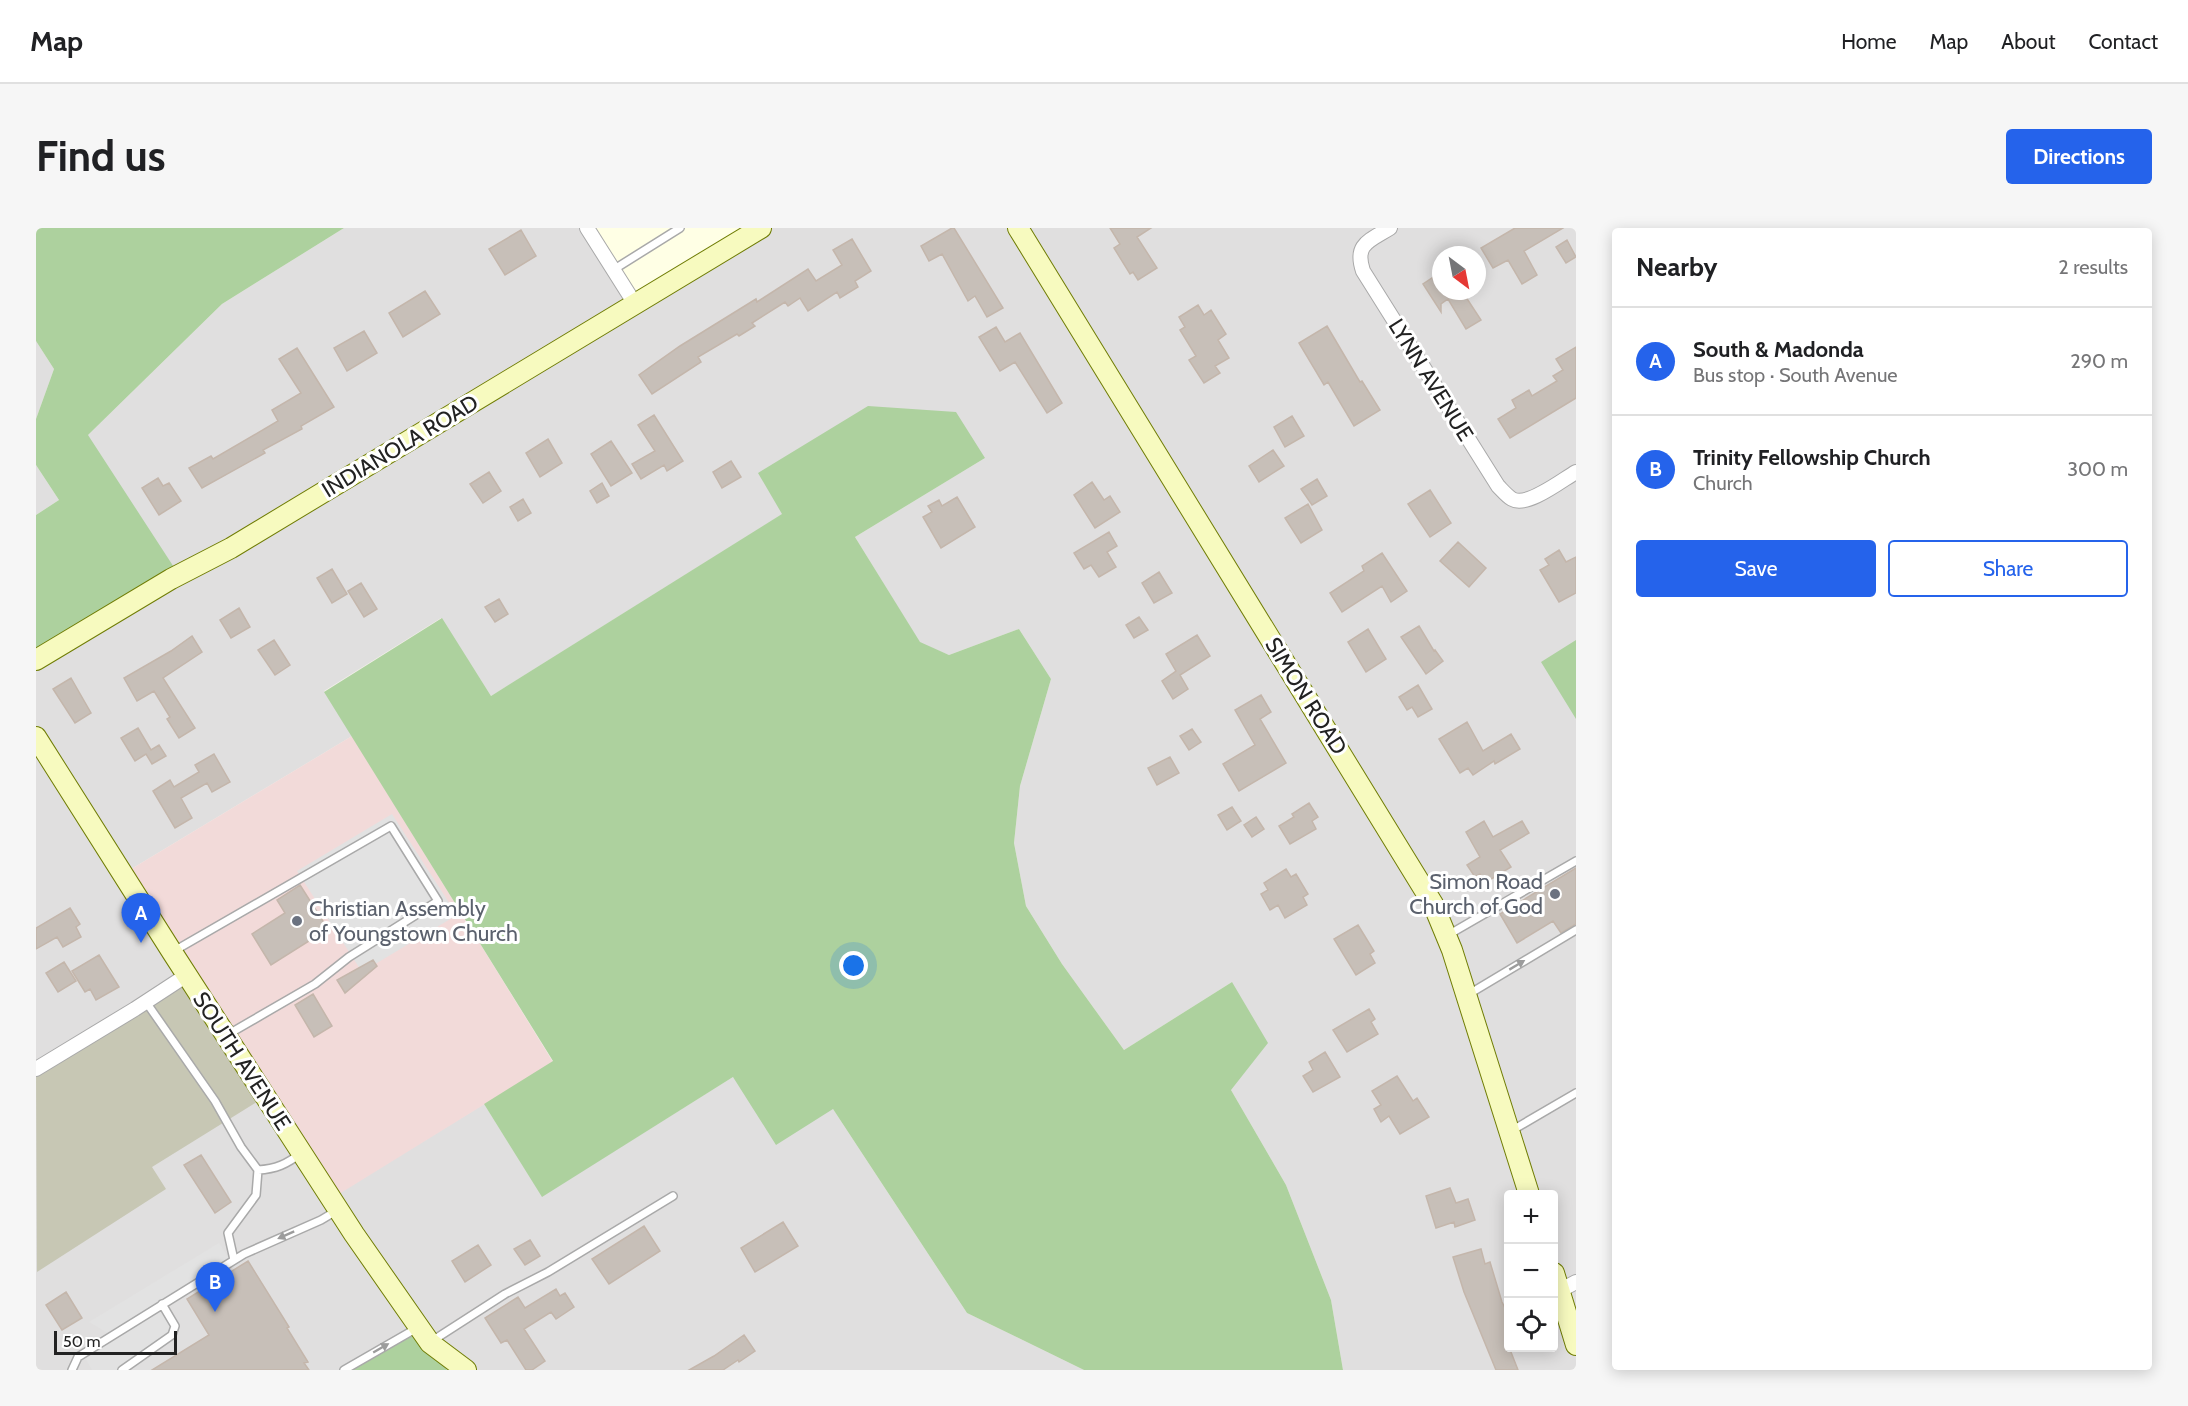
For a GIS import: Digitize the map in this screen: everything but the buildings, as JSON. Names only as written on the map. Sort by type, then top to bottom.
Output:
[{"type":"street","name":"SIMON ROAD","points":[[1018,228],[1433,904],[1447,936],[1528,1190]]},
{"type":"street","name":"LYNN AVENUE","points":[[1390,228],[1360,250],[1359,258],[1363,271],[1498,486],[1512,499],[1523,502],[1576,472]]},
{"type":"street","points":[[591,229],[635,304]]},
{"type":"street","name":"INDIANOLA ROAD","points":[[36,660],[171,579],[231,548],[635,304],[749,231]]},
{"type":"street","name":"SOUTH AVENUE","points":[[36,736],[338,1209],[424,1335],[465,1370]]},
{"type":"street","points":[[36,1069],[187,975]]},
{"type":"street","points":[[1563,1282],[1576,1345]]},
{"type":"street","points":[[424,1335],[447,1370]]},
{"type":"lane","points":[[613,270],[680,228]]},
{"type":"lane","points":[[172,952],[391,826],[438,901],[349,957],[315,984],[226,1036]]},
{"type":"lane","points":[[1447,936],[1576,861]]},
{"type":"lane","points":[[1466,995],[1576,930]]},
{"type":"lane","points":[[146,1002],[215,1101],[241,1147],[258,1170],[256,1196],[228,1233],[234,1260]]},
{"type":"lane","points":[[1509,1132],[1576,1093]]},
{"type":"lane","points":[[258,1170],[274,1169],[301,1153]]},
{"type":"lane","points":[[344,1370],[424,1335],[548,1272],[673,1196]]},
{"type":"lane","points":[[72,1370],[78,1357],[234,1260],[321,1220],[338,1209]]},
{"type":"lane","points":[[122,1370],[172,1335],[175,1326],[162,1304]]},
{"type":"shaded area","points":[[344,228],[1576,228],[1576,1370],[1343,1370],[1331,1300],[1286,1185],[1231,1090],[1232,982],[1124,1050],[1062,964],[1026,906],[1014,843],[1020,786],[1051,679],[1019,629],[949,655],[920,643],[855,537],[985,458],[783,514],[491,696],[441,618],[324,691],[352,736],[123,874],[331,1198],[484,1104],[542,1196],[733,1077],[833,1109],[967,1313],[1084,1370],[466,1370],[430,1343],[350,1370],[36,1370],[36,660],[88,435],[222,304]]},
{"type":"shaded area","points":[[587,228],[761,228],[635,304]]},
{"type":"shaded area","points":[[36,341],[54,369],[36,419]]},
{"type":"shaded area","points":[[36,465],[59,500],[36,515]]},
{"type":"shaded area","points":[[352,736],[553,1062],[331,1199],[123,874]]},
{"type":"shaded area","points":[[392,814],[457,915],[362,972],[297,871]]},
{"type":"shaded area","points":[[187,975],[265,1097],[152,1167],[166,1189],[37,1272],[36,1069]]},
{"type":"shaded area","points":[[219,1243],[231,1262],[162,1304],[175,1326],[172,1335],[122,1370],[92,1370],[83,1354],[111,1335],[89,1322]]},
{"type":"green space","points":[[36,228],[344,228],[222,304],[88,435],[179,575],[36,660],[36,515],[59,500],[36,465],[36,419],[54,369],[36,341]]},
{"type":"green space","points":[[868,406],[956,412],[985,458],[855,537],[920,642],[949,655],[1019,629],[1051,679],[1020,786],[1014,843],[1026,906],[1062,964],[1124,1050],[1232,982],[1268,1043],[1231,1090],[1286,1185],[1331,1300],[1343,1370],[1084,1370],[967,1313],[833,1109],[776,1145],[733,1077],[542,1197],[484,1104],[553,1061],[324,692],[442,618],[491,696],[782,514],[758,473]]},
{"type":"green space","points":[[1576,640],[1576,719],[1541,662]]},
{"type":"green space","points":[[418,1327],[447,1370],[350,1370]]},
{"type":"place","name":"Simon Road Church of God","points":[[1555,894]]},
{"type":"place","name":"Christian Assembly of Youngstown Church","points":[[297,921]]},
{"type":"place","name":"South & Madonda","points":[[141,943]]},
{"type":"place","name":"Trinity Fellowship Church","points":[[215,1312]]}]
